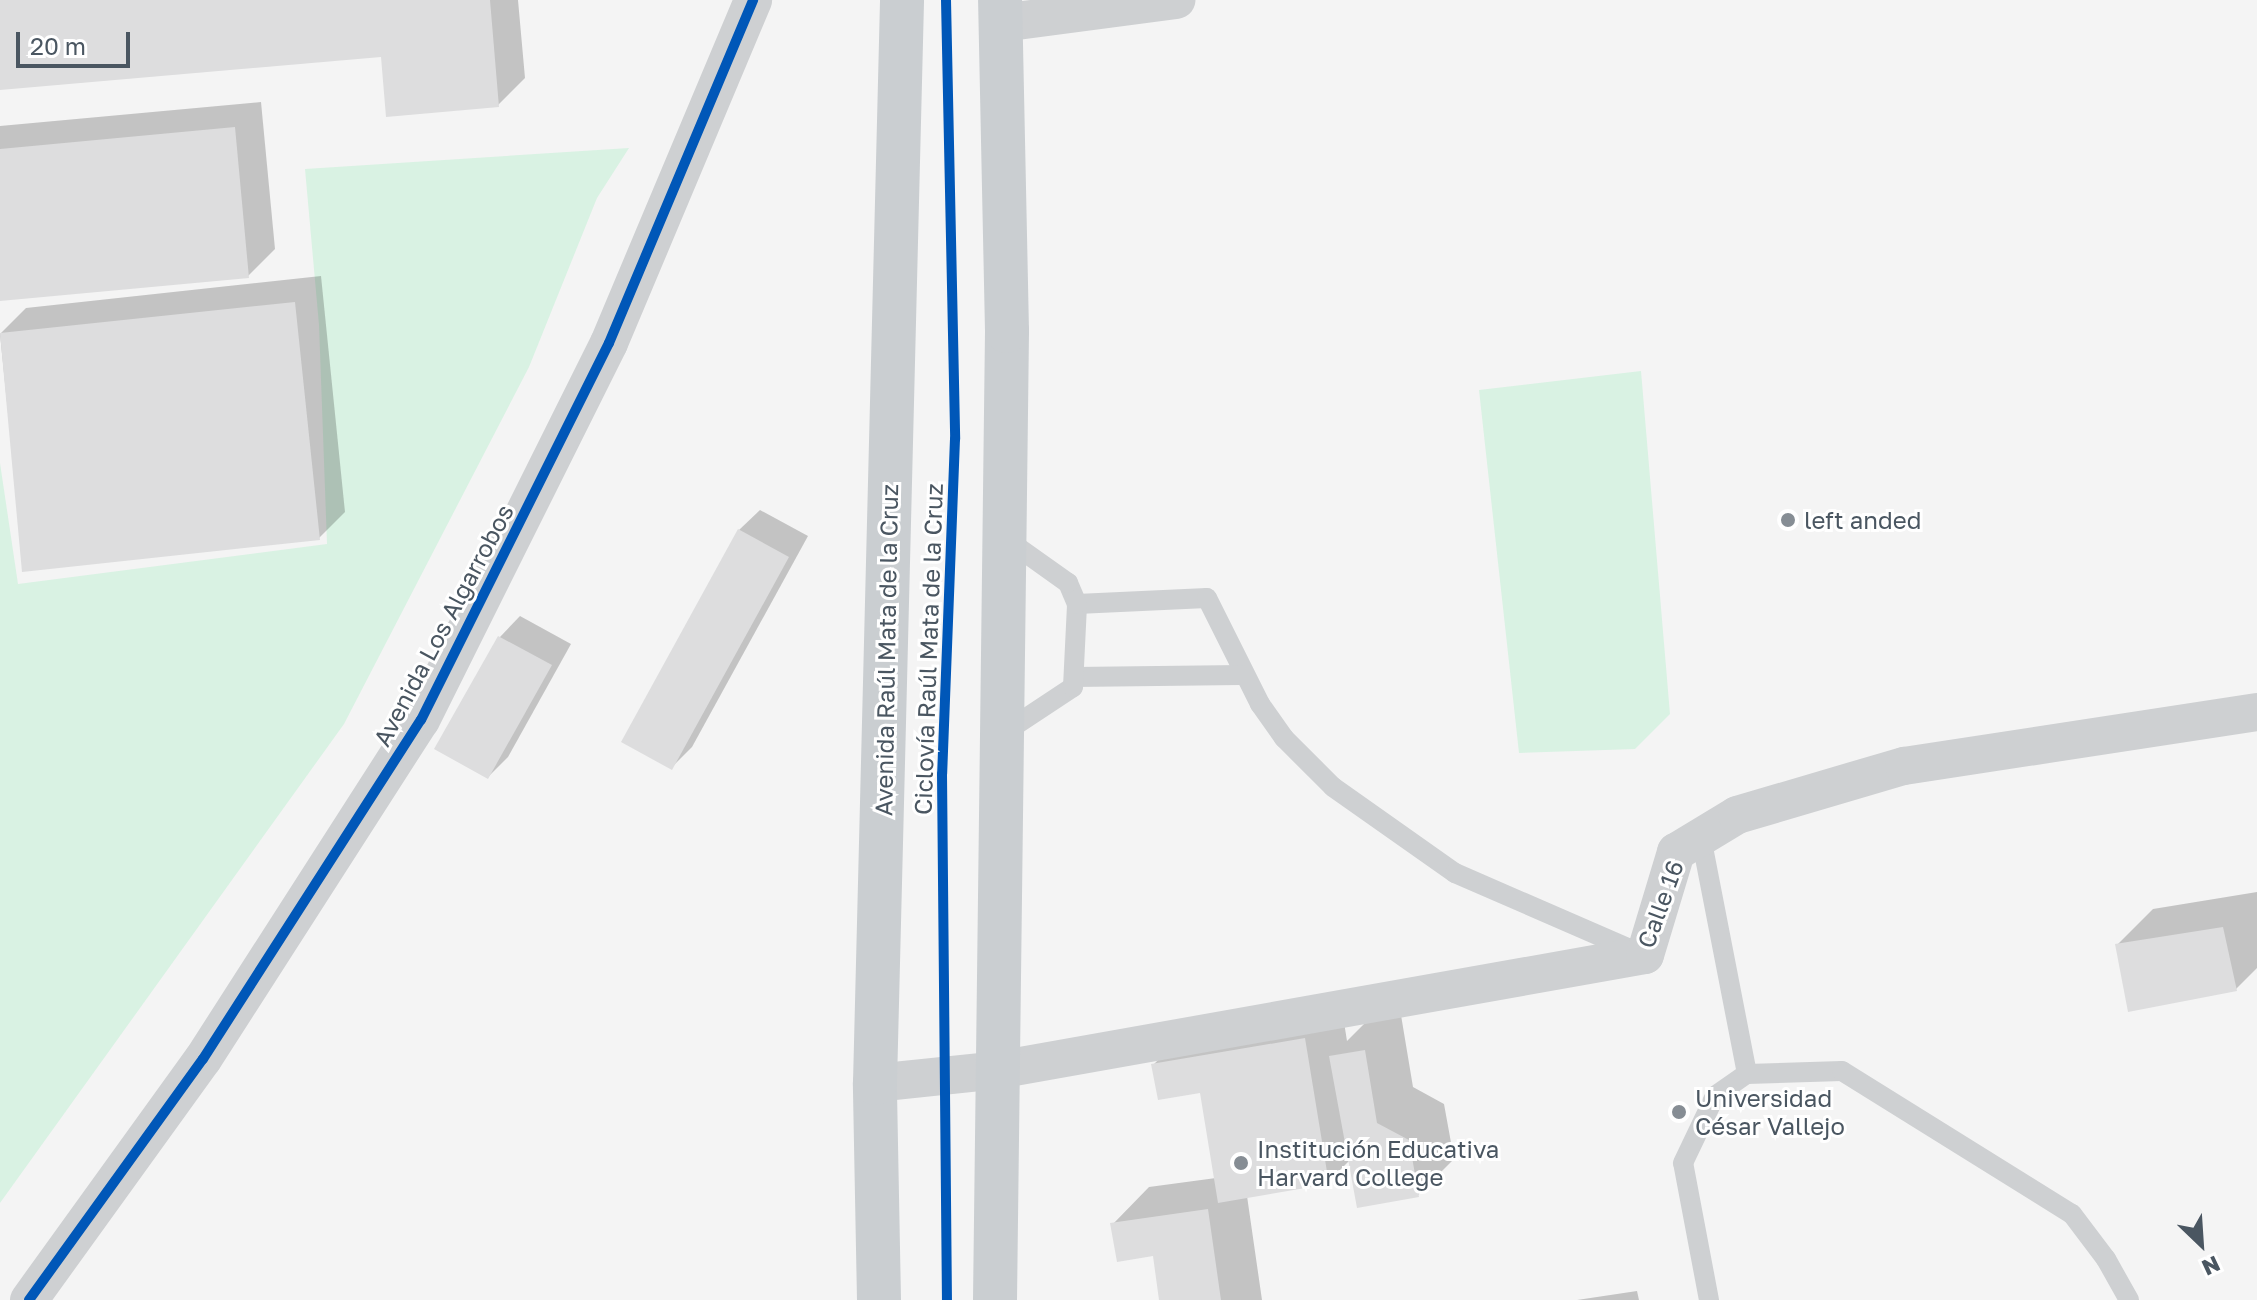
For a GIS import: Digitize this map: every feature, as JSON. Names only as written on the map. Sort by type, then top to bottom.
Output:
[{"type":"main road","name":"Avenida Raúl Mata de la Cruz","points":[[879,1300],[875,1083],[902,0]]},
{"type":"main road","points":[[995,1300],[1005,538],[1001,11]]},
{"type":"street","name":"Avenida Los Algarrobos","points":[[29,1300],[203,1059],[421,720],[609,343],[753,0]]},
{"type":"street","points":[[1001,11],[1176,0]]},
{"type":"street","name":"Calle 16","points":[[875,1083],[998,1070],[1645,955],[1676,852],[1737,815],[1904,766],[2257,712]]},
{"type":"lane","points":[[1002,734],[1073,687],[1077,604],[1068,583],[1005,538]]},
{"type":"lane","points":[[1077,604],[1207,598],[1241,675],[1284,738],[1333,787],[1455,873],[1505,899],[1645,955]]},
{"type":"lane","points":[[1074,677],[1241,675]]},
{"type":"lane","points":[[1701,837],[1747,1074]]},
{"type":"lane","points":[[1709,1300],[1683,1163],[1715,1096],[1747,1074],[1842,1071],[2072,1214],[2129,1300]]},
{"type":"green space","points":[[629,148],[597,198],[529,367],[344,724],[0,1203],[0,463],[18,584],[327,544],[319,325],[305,169]]},
{"type":"green space","points":[[1641,371],[1670,714],[1635,749],[1519,753],[1479,390]]},
{"type":"building","points":[[0,0],[490,0],[499,107],[386,117],[381,57],[0,90]]},
{"type":"building","points":[[235,127],[249,278],[0,301],[0,149]]},
{"type":"building","points":[[295,302],[320,540],[22,572],[0,333]]},
{"type":"building","points":[[738,529],[789,557],[672,770],[621,742]]},
{"type":"building","points":[[498,636],[552,665],[488,779],[434,749]]},
{"type":"building","points":[[2223,927],[2237,991],[2128,1012],[2115,944]]},
{"type":"building","points":[[1305,1038],[1329,1184],[1218,1203],[1200,1093],[1158,1100],[1151,1064]]},
{"type":"building","points":[[1365,1050],[1377,1123],[1409,1140],[1419,1197],[1357,1208],[1329,1056]]},
{"type":"building","points":[[1208,1209],[1221,1300],[1159,1300],[1153,1256],[1117,1262],[1110,1223]]},
{"type":"cycle path","points":[[29,1300],[203,1059],[421,720],[609,343],[753,0]]},
{"type":"cycle path","name":"Ciclovía Raúl Mata de la Cruz","points":[[946,0],[955,439],[942,774],[947,1300]]},
{"type":"place","name":"left anded","points":[[1788,520]]},
{"type":"place","name":"Universidad César Vallejo","points":[[1679,1112]]},
{"type":"place","name":"Institución Educativa Harvard College","points":[[1241,1163]]}]
